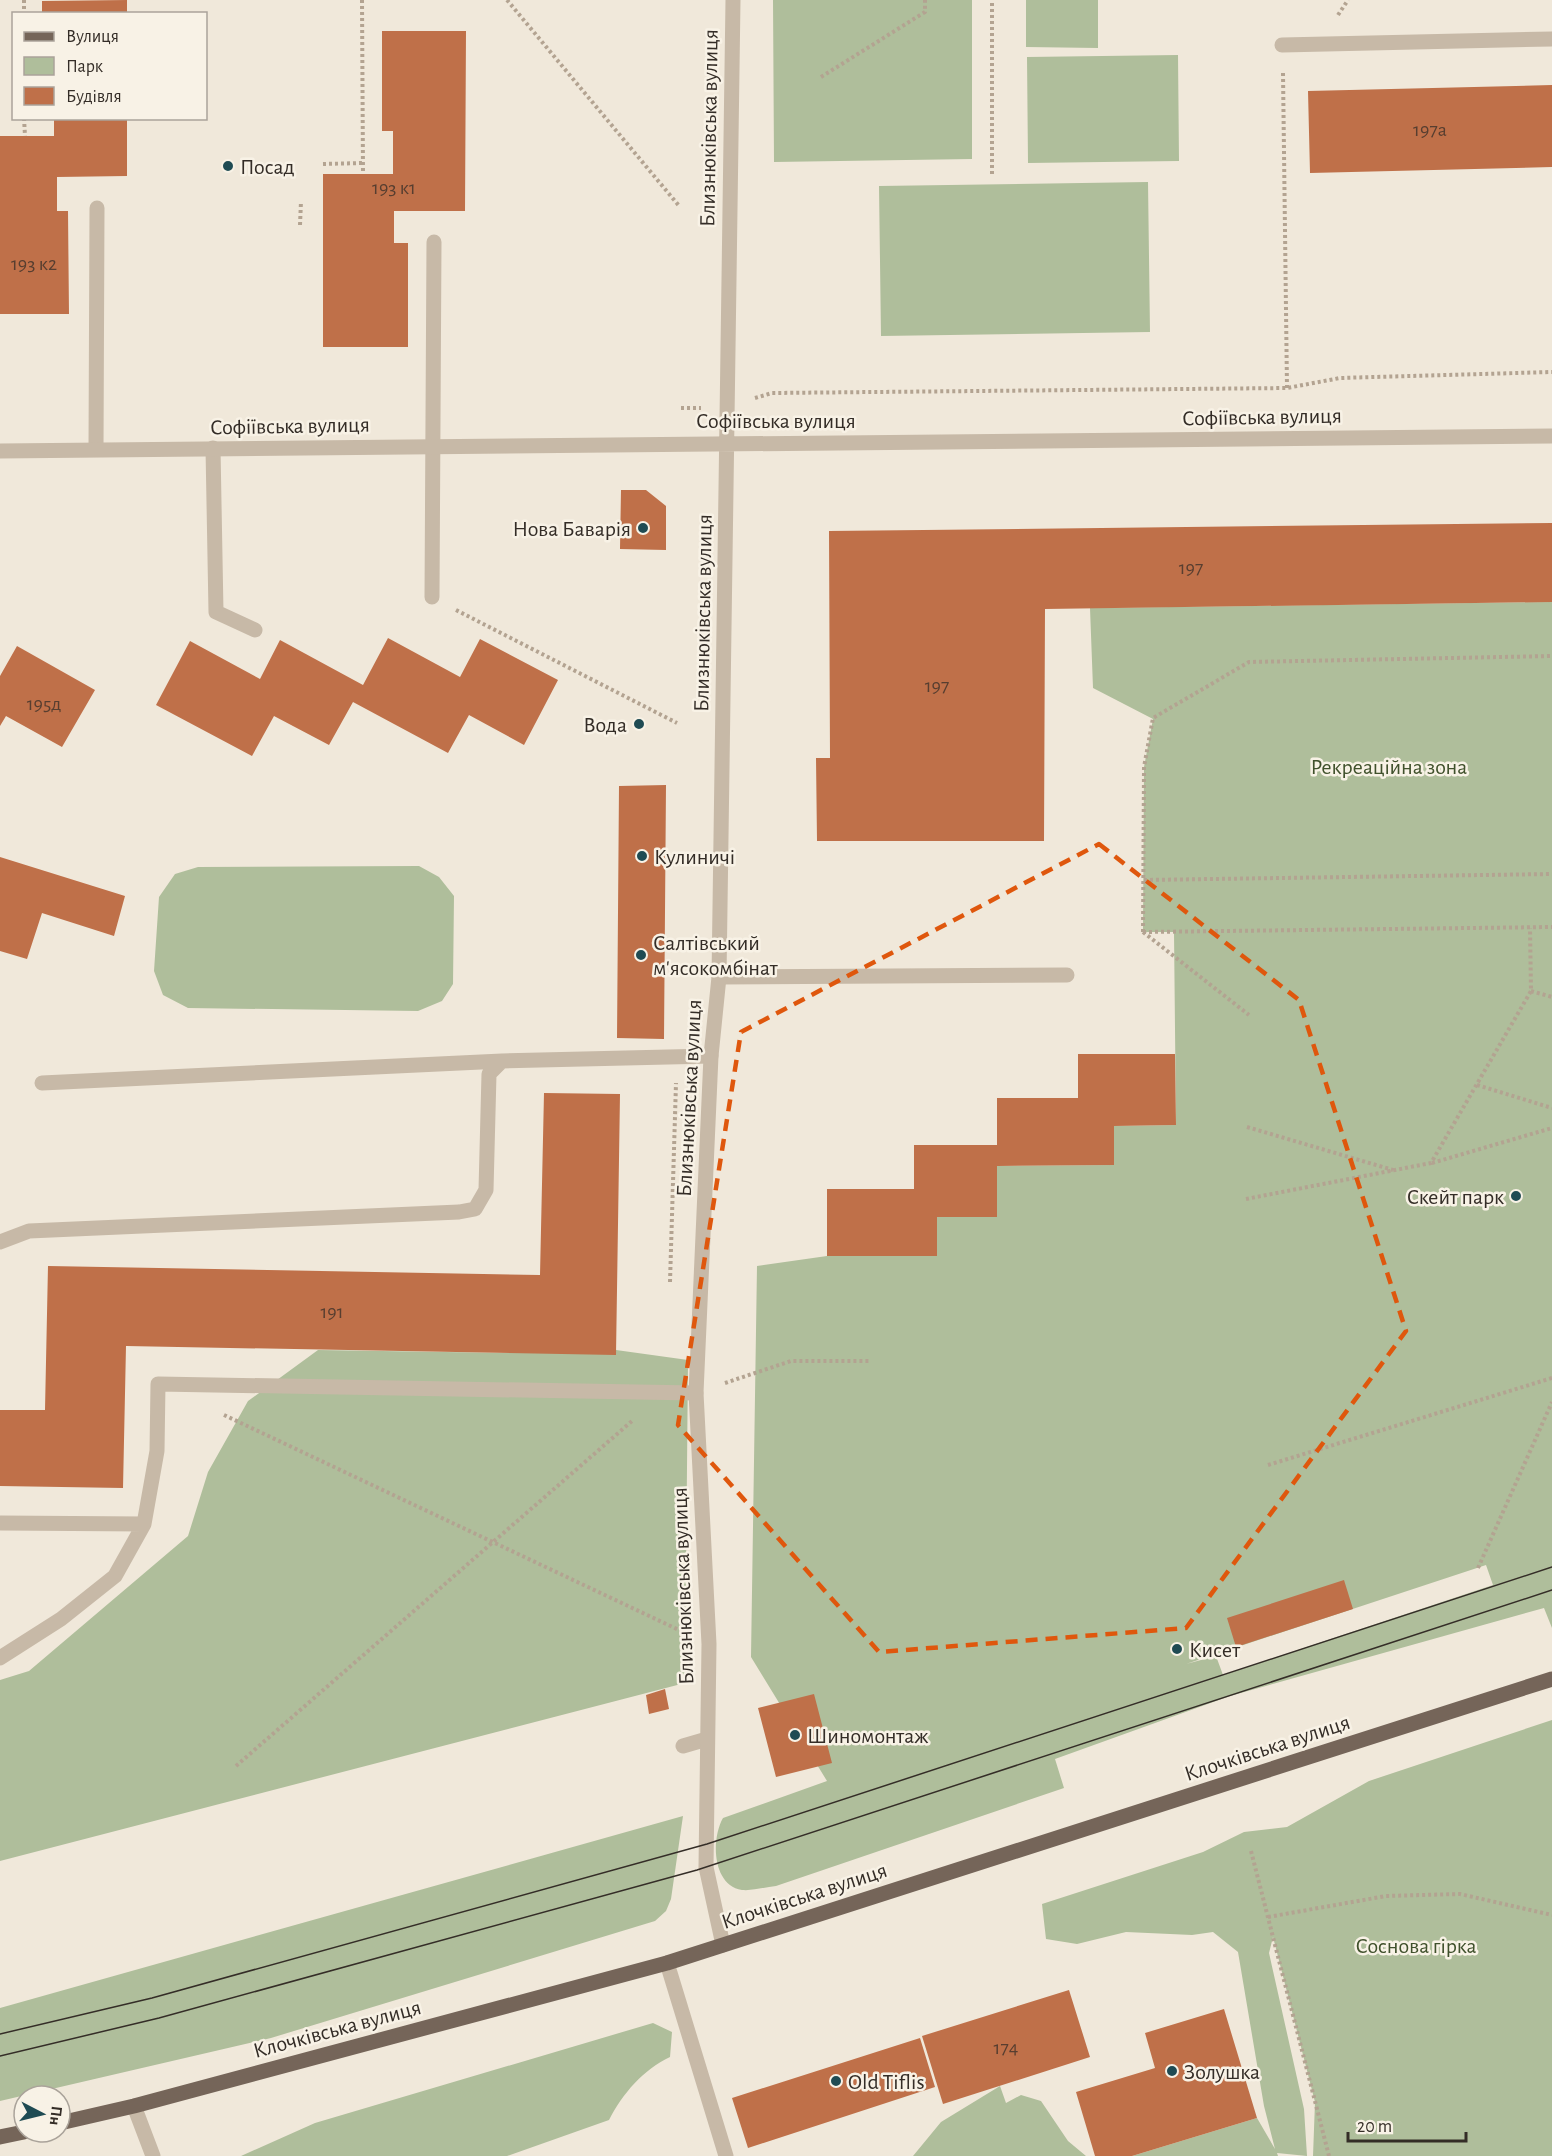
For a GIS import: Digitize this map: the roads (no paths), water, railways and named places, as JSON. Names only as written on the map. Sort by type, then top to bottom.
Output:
[{"type":"main road","name":"Клочківська вулиця","points":[[72,2120],[134,2106],[667,1963],[1552,1679]]},
{"type":"street","name":"Близнюківська вулиця","points":[[723,1945],[706,1867],[709,1644],[696,1392],[711,1056],[719,976],[733,0]]},
{"type":"street","points":[[1282,45],[1552,39]]},
{"type":"street","points":[[96,449],[97,208]]},
{"type":"street","points":[[432,597],[434,242]]},
{"type":"street","name":"Софіївська вулиця","points":[[0,451],[1552,435]]},
{"type":"street","points":[[213,448],[216,612],[255,630]]},
{"type":"street","points":[[719,976],[1067,975]]},
{"type":"street","points":[[42,1083],[502,1061],[711,1056]]},
{"type":"street","points":[[0,1242],[29,1231],[459,1212],[475,1209],[486,1190],[489,1074],[502,1061]]},
{"type":"street","points":[[0,1658],[61,1619],[115,1576],[144,1524],[156,1451],[158,1384],[696,1392]]},
{"type":"street","points":[[0,1523],[144,1524]]},
{"type":"street","points":[[683,1746],[707,1739]]},
{"type":"street","points":[[667,1963],[726,2156]]},
{"type":"street","points":[[134,2106],[153,2156]]},
{"type":"tram line","points":[[0,2034],[152,1998],[707,1844],[1552,1567]]},
{"type":"tram line","points":[[0,2056],[159,2018],[697,1870],[1552,1590]]},
{"type":"place","name":"Посад","points":[[228,166]]},
{"type":"place","name":"Нова Баварія","points":[[643,528]]},
{"type":"place","name":"Вода","points":[[639,724]]},
{"type":"place","name":"Кулиничі","points":[[642,856]]},
{"type":"place","name":"Салтівський м'ясокомбінат","points":[[641,955]]},
{"type":"place","name":"Скейт парк","points":[[1516,1196]]},
{"type":"place","name":"Кисет","points":[[1177,1649]]},
{"type":"place","name":"Шиномонтаж","points":[[795,1735]]},
{"type":"place","name":"Золушка","points":[[1172,2071]]},
{"type":"place","name":"Old Tiflis","points":[[836,2081]]},
{"type":"park label","name":"Рекреаційна зона","points":[[1389,766]]},
{"type":"park label","name":"Соснова гірка","points":[[1416,1945]]}]
